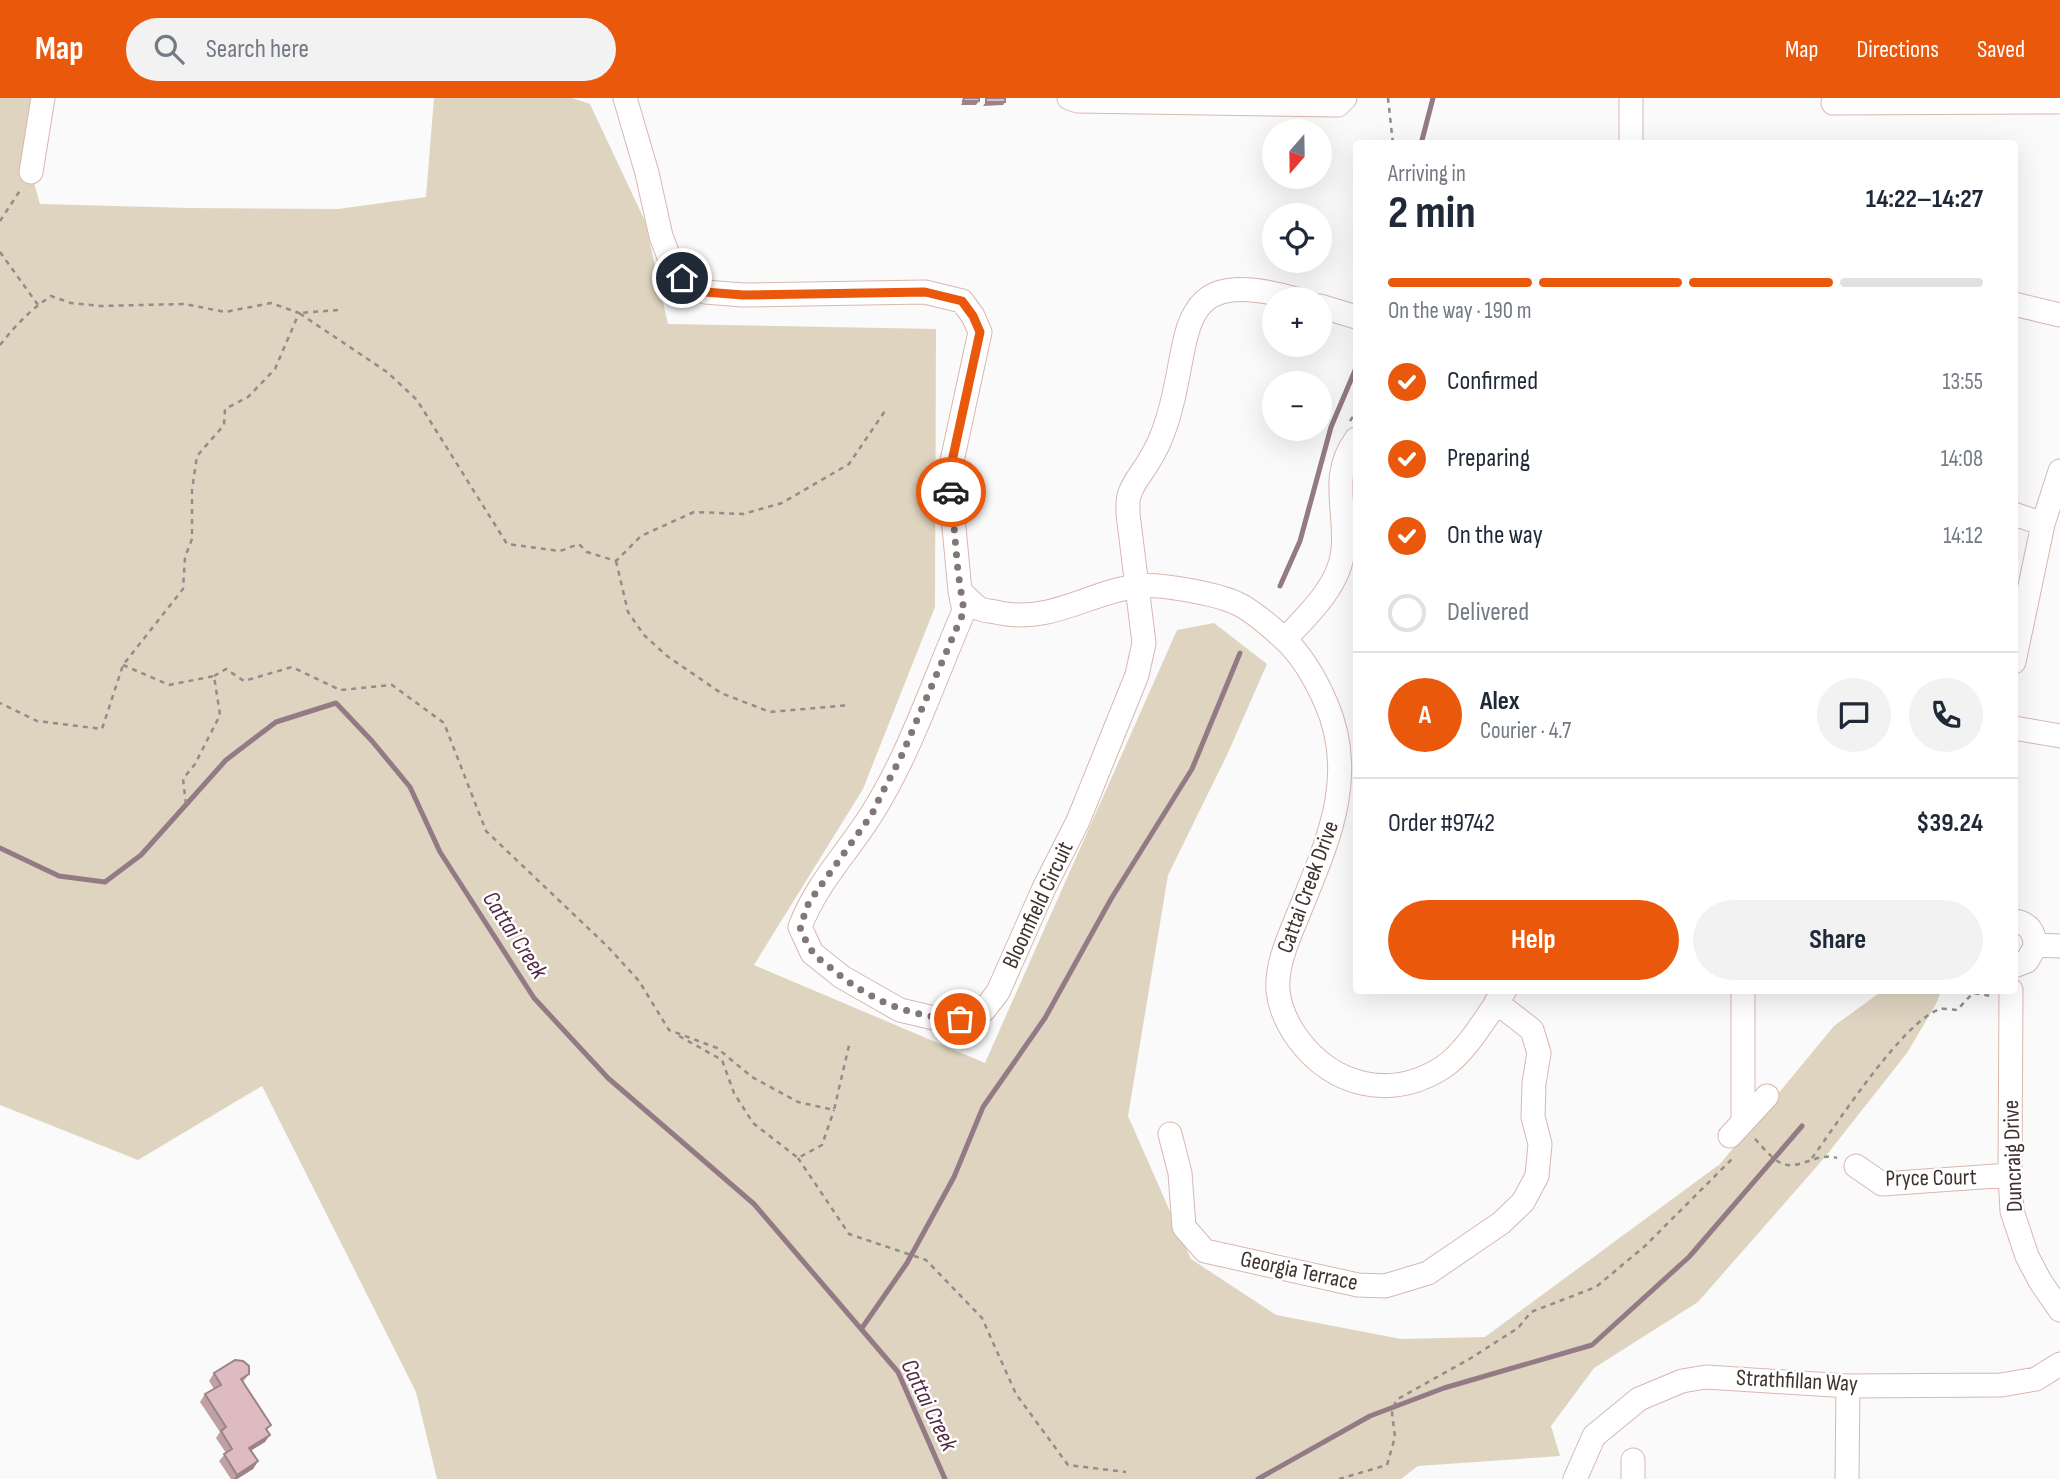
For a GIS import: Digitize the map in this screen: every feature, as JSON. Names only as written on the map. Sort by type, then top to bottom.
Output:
[{"type":"street","points":[[31,172],[43,98]]},
{"type":"street","points":[[625,98],[647,173],[661,236],[672,265],[692,285],[705,292],[743,295],[925,292],[962,301],[973,316],[980,332],[949,475],[960,591]]},
{"type":"street","points":[[1069,98],[1078,101],[1338,105],[1345,98]]},
{"type":"street","points":[[1631,98],[1631,140]]},
{"type":"street","points":[[1833,103],[2060,102]]},
{"type":"street","points":[[1137,586],[1128,495],[1149,463],[1167,423],[1183,344],[1193,312],[1203,302],[1228,290],[1262,292]]},
{"type":"street","points":[[2018,305],[2060,315]]},
{"type":"street","points":[[1332,310],[1353,316]]},
{"type":"street","points":[[1285,639],[1310,614],[1336,577],[1343,551],[1339,482],[1345,458],[1353,444]]},
{"type":"street","points":[[2018,643],[2043,524],[2060,471]]},
{"type":"street","points":[[2018,515],[2043,524]]},
{"type":"street","name":"Cattai Creek Drive","points":[[960,591],[979,608],[1019,616],[1042,614],[1137,586],[1166,585],[1237,603],[1285,639],[1315,677],[1335,723],[1340,763],[1338,802],[1329,837],[1280,963],[1278,991],[1287,1023],[1305,1048],[1331,1072],[1363,1084],[1391,1087],[1418,1082],[1445,1067],[1466,1045],[1500,996]]},
{"type":"street","name":"Bloomfield Circuit","points":[[960,591],[964,611],[901,757],[872,814],[809,902],[800,927],[813,953],[842,977],[878,1000],[900,1010],[938,1019],[960,1019],[984,1010],[998,992],[1044,888],[1078,821],[1137,675],[1144,643],[1137,586]]},
{"type":"street","points":[[2018,730],[2060,736]]},
{"type":"street","points":[[2018,921],[2032,930],[2035,945],[2033,955],[2018,964]]},
{"type":"street","points":[[2035,945],[2060,946]]},
{"type":"street","points":[[1736,1137],[1743,994]]},
{"type":"street","name":"Duncraig Drive","points":[[2001,994],[2012,1211],[2018,1233],[2040,1282],[2060,1310]]},
{"type":"street","name":"Georgia Terrace","points":[[1170,1134],[1180,1173],[1184,1227],[1205,1251],[1358,1285],[1385,1286],[1429,1273],[1501,1223],[1523,1202],[1537,1177],[1540,1144],[1533,1117],[1534,1083],[1539,1053],[1532,1030],[1500,996]]},
{"type":"street","points":[[1736,1137],[1766,1096]]},
{"type":"street","name":"Pryce Court","points":[[1856,1166],[1882,1184],[2010,1175]]},
{"type":"street","name":"Strathfillan Way","points":[[1575,1479],[1594,1436],[1639,1399],[1682,1381],[1719,1377],[1848,1386],[2019,1383],[2036,1379],[2060,1364]]},
{"type":"street","points":[[1847,1479],[1848,1386]]},
{"type":"path","points":[[1388,98],[1393,140]]},
{"type":"path","points":[[0,221],[31,172]]},
{"type":"path","points":[[0,252],[38,304]]},
{"type":"path","points":[[0,345],[13,328],[38,304],[51,296],[71,303],[90,305],[185,304],[225,312],[271,303],[299,313],[387,372],[417,400],[507,544],[559,551],[579,544],[587,552],[616,561]]},
{"type":"path","points":[[299,313],[338,310]]},
{"type":"path","points":[[0,703],[37,720],[102,729],[122,665],[183,589],[185,557],[192,539],[192,490],[197,456],[224,425],[225,409],[248,397],[275,369],[299,313]]},
{"type":"path","points":[[616,561],[641,536],[694,512],[743,514],[782,503],[849,464],[887,408]]},
{"type":"path","points":[[616,561],[628,612],[644,635],[667,656],[721,693],[770,712],[850,705]]},
{"type":"path","points":[[122,665],[169,685],[214,676],[226,668],[244,681],[292,667],[340,690],[392,685],[444,723],[486,831],[608,947],[639,981],[669,1030],[722,1060],[734,1093],[753,1123],[798,1158],[849,1234],[926,1259],[982,1318],[1016,1394],[1068,1465],[1126,1472]]},
{"type":"path","points":[[186,804],[183,779],[195,764],[220,715],[214,676]]},
{"type":"path","points":[[1812,1158],[1866,1083],[1909,1030],[1941,1009],[1956,1010],[1972,994]]},
{"type":"path","points":[[669,1030],[717,1048],[751,1076],[798,1102],[834,1110]]},
{"type":"path","points":[[798,1158],[822,1145],[834,1110],[850,1041]]},
{"type":"path","points":[[1339,1479],[1387,1465],[1395,1437],[1392,1413],[1396,1400],[1518,1328],[1531,1312],[1596,1287],[1645,1246],[1736,1137]]},
{"type":"path","points":[[1769,1154],[1779,1163],[1792,1166],[1812,1158],[1833,1156],[1856,1166]]},
{"type":"shaded area","points":[[0,98],[32,98],[31,172],[40,204],[338,209],[426,197],[434,98],[572,98],[590,104],[645,221],[668,324],[936,329],[935,607],[863,789],[754,965],[985,1063],[1177,630],[1214,623],[1267,664],[1227,755],[1168,875],[1128,1116],[1191,1259],[1276,1315],[1401,1339],[1485,1337],[1720,1164],[1834,1026],[1878,994],[1940,994],[1907,1053],[1825,1157],[1698,1302],[1594,1368],[1551,1426],[1560,1456],[1418,1466],[1401,1479],[437,1479],[416,1392],[262,1086],[138,1160],[0,1105]]},
{"type":"building","points":[[964,98],[979,98],[979,101],[963,101]]},
{"type":"building","points":[[986,98],[1005,98],[1005,102],[986,102]]},
{"type":"building","points":[[235,1360],[243,1361],[249,1366],[249,1374],[241,1379],[271,1425],[266,1429],[270,1435],[249,1448],[258,1461],[237,1475],[224,1454],[232,1449],[221,1431],[226,1427],[205,1394],[221,1385],[214,1373]]},
{"type":"waterway","points":[[1422,140],[1433,98]]},
{"type":"waterway","points":[[1280,586],[1300,541],[1331,427],[1353,375]]},
{"type":"waterway","points":[[862,1328],[907,1263],[954,1177],[983,1107],[1045,1018],[1111,899],[1192,769],[1240,653]]},
{"type":"waterway","name":"Cattai Creek","points":[[0,848],[59,876],[105,882],[141,855],[226,760],[276,722],[336,703],[410,787],[440,852],[534,998],[608,1078],[754,1204],[898,1372],[945,1479]]},
{"type":"waterway","points":[[1258,1479],[1370,1416],[1444,1388],[1592,1345],[1689,1257],[1802,1126]]},
{"type":"way so far","points":[[951,492],[964,611],[901,757],[872,814],[809,902],[800,927],[813,953],[842,977],[878,1000],[900,1010],[938,1019],[960,1019]]},
{"type":"route","points":[[682,278],[705,292],[743,295],[925,292],[962,301],[980,332],[949,475],[951,492]]}]
